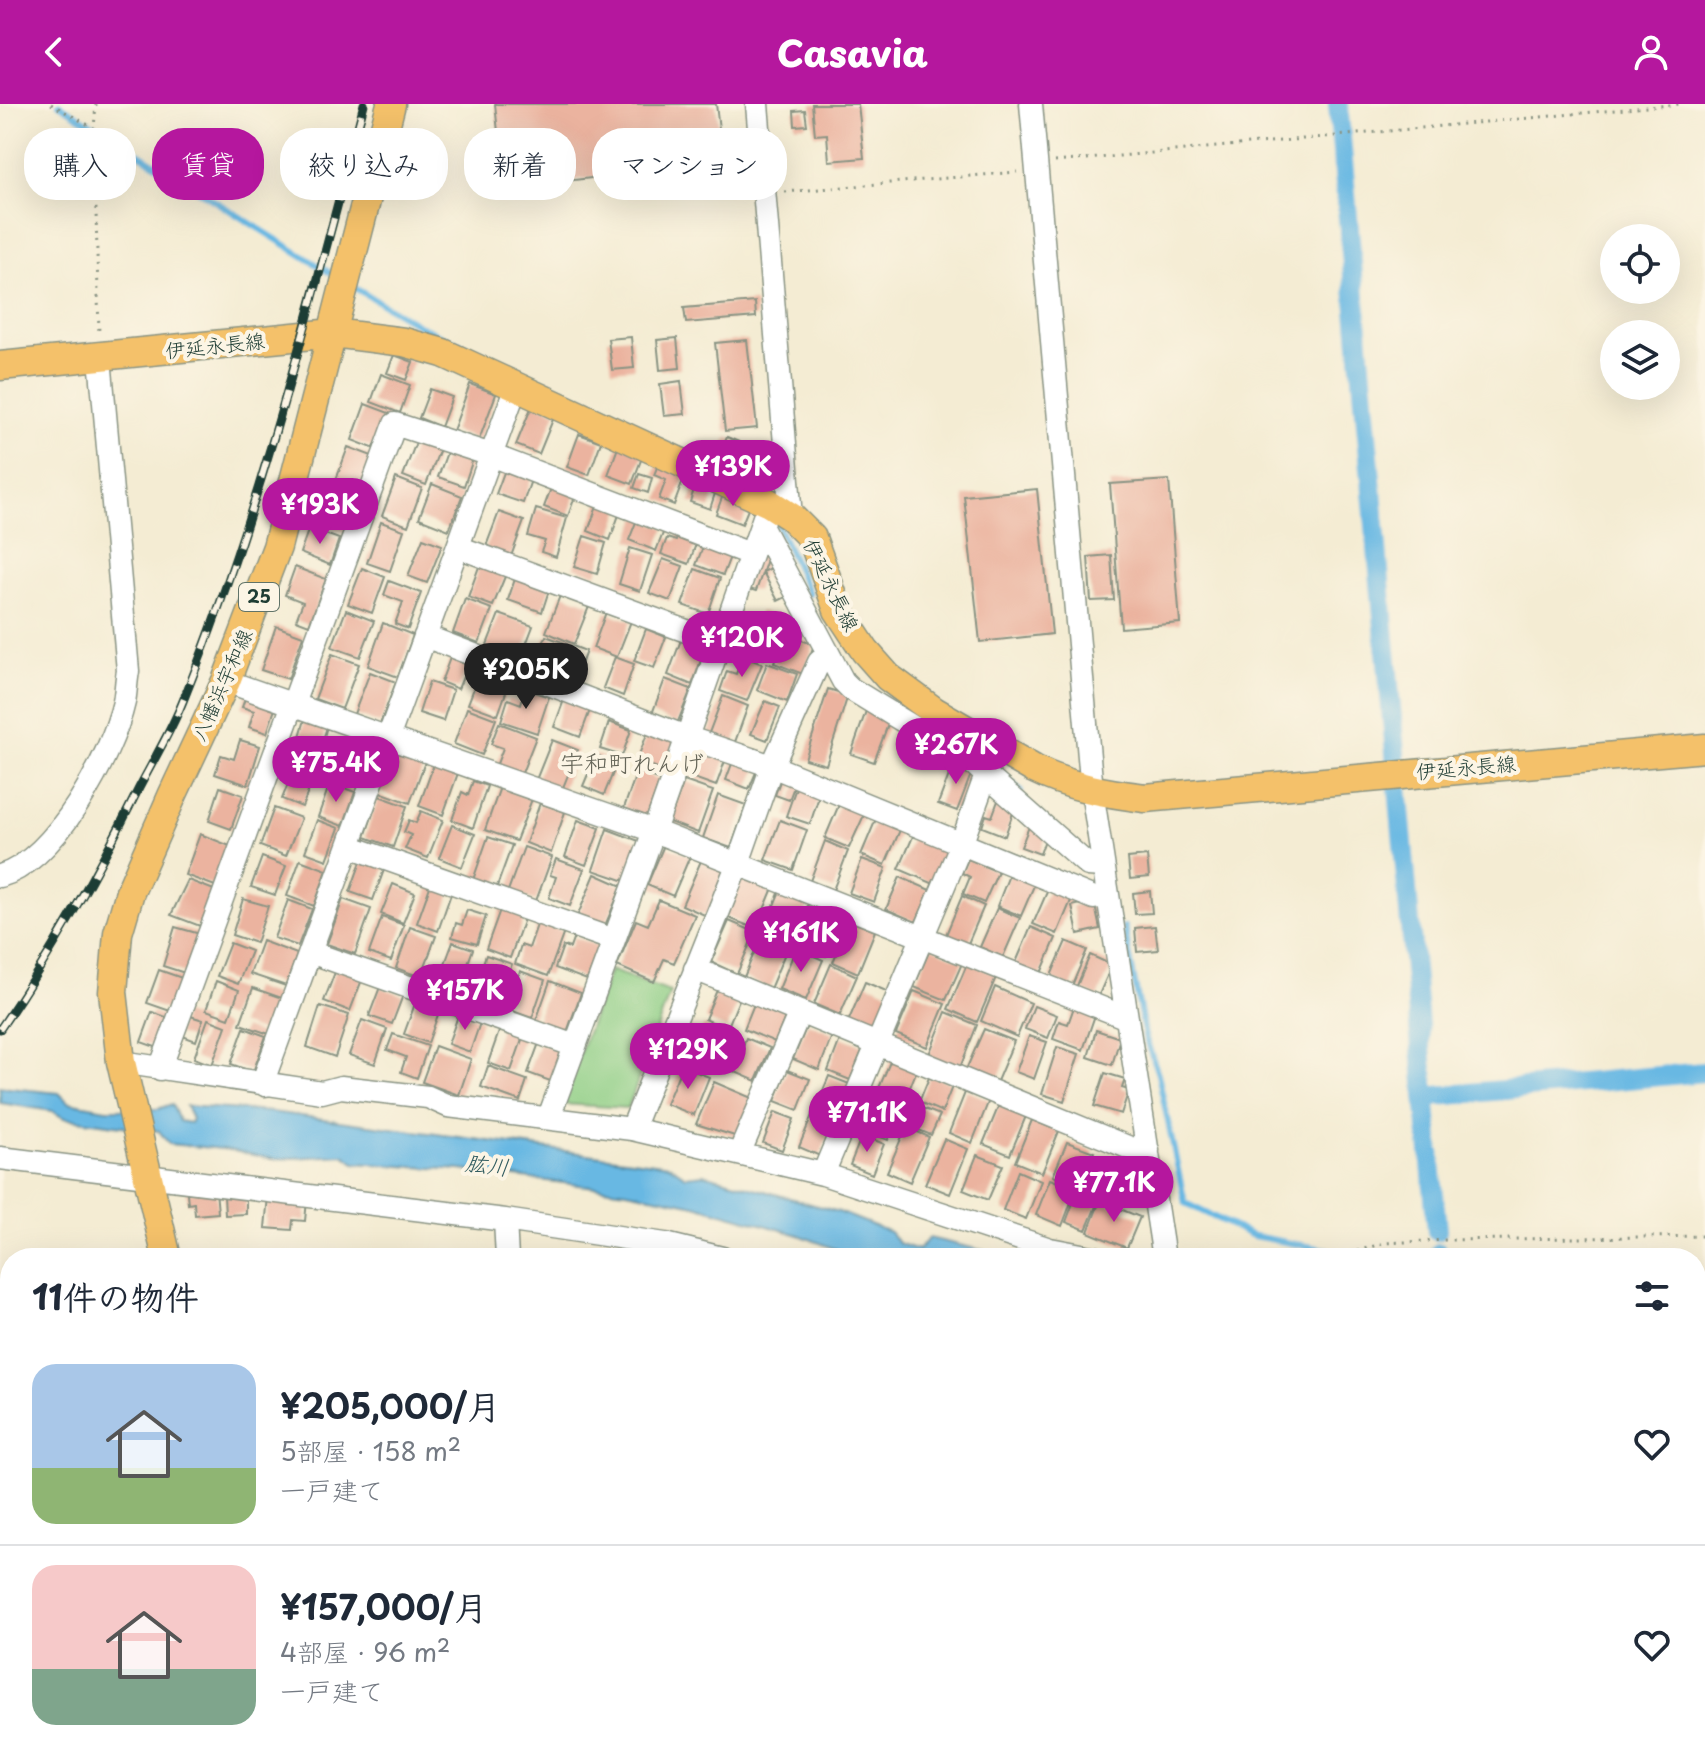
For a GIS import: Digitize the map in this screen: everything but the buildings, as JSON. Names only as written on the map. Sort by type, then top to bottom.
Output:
[{"type":"main road","name":"八幡浜宇和線","points":[[123,1069],[113,992],[118,933],[130,892],[226,681],[277,547],[391,104]]},
{"type":"main road","name":"伊延永長線","points":[[0,366],[333,333],[386,339],[443,353],[774,515],[812,538],[838,610],[865,651],[888,677],[934,711],[1034,769],[1092,791],[1145,798],[1705,748]]},
{"type":"main road","name":"25","points":[[123,1069],[165,1248]]},
{"type":"street","points":[[757,104],[774,515],[828,654],[851,689],[975,765],[1088,865],[1102,866]]},
{"type":"street","points":[[1031,104],[1092,791],[1163,1248]]},
{"type":"street","points":[[0,876],[40,852],[67,822],[113,738],[124,702],[128,671],[100,358]]},
{"type":"street","points":[[265,1085],[266,1073],[516,387]]},
{"type":"street","points":[[160,1069],[395,424],[491,455],[750,554]]},
{"type":"street","points":[[549,1117],[654,831],[750,554],[774,515]]},
{"type":"street","points":[[458,547],[719,643]]},
{"type":"street","points":[[425,636],[686,737],[772,766],[1094,898],[1107,896]]},
{"type":"street","points":[[632,1129],[738,863],[772,766],[819,662],[828,654]]},
{"type":"street","points":[[226,681],[654,831],[1127,1018]]},
{"type":"street","points":[[823,1174],[924,938],[986,775]]},
{"type":"street","points":[[349,846],[614,940]]},
{"type":"street","points":[[310,952],[575,1046]]},
{"type":"street","points":[[695,969],[1130,1148],[1148,1150]]},
{"type":"street","points":[[739,1154],[800,1012]]},
{"type":"street","points":[[123,1069],[160,1069],[322,1092],[341,1087],[370,1090],[428,1097],[448,1106],[632,1129],[823,1174],[1047,1248]]},
{"type":"street","points":[[0,1158],[147,1171],[505,1220],[681,1248]]},
{"type":"street","points":[[505,1220],[506,1248]]},
{"type":"path","points":[[51,104],[94,128],[96,104]]},
{"type":"path","points":[[787,191],[1680,104]]},
{"type":"path","points":[[96,200],[100,358]]},
{"type":"path","points":[[1367,1248],[1399,1242],[1705,1236]]},
{"type":"green space","points":[[610,970],[670,992],[628,1108],[561,1104]]},
{"type":"water","name":"肱川","points":[[0,1087],[59,1093],[68,1102],[106,1109],[158,1109],[172,1104],[179,1121],[190,1123],[192,1119],[186,1106],[271,1112],[669,1165],[686,1176],[704,1174],[839,1212],[890,1232],[898,1243],[912,1248],[833,1248],[695,1205],[627,1191],[461,1170],[355,1163],[344,1155],[274,1159],[223,1149],[169,1144],[159,1131],[64,1118],[52,1111],[0,1103]]},
{"type":"water","points":[[929,1238],[972,1248],[920,1248]]},
{"type":"waterway","points":[[59,104],[340,279]]},
{"type":"waterway","points":[[1338,104],[1437,1231]]},
{"type":"waterway","points":[[353,287],[422,327],[575,398]]},
{"type":"waterway","points":[[774,517],[809,594]]},
{"type":"waterway","points":[[978,754],[1021,791]]},
{"type":"waterway","points":[[1124,927],[1145,1036],[1158,1074],[1185,1203],[1253,1236],[1318,1248]]},
{"type":"waterway","points":[[1425,1097],[1705,1072]]},
{"type":"railway","points":[[0,1029],[91,881],[183,701],[261,481],[364,104]]},
{"type":"district","name":"宇和町れんげ","points":[[632,764]]}]
